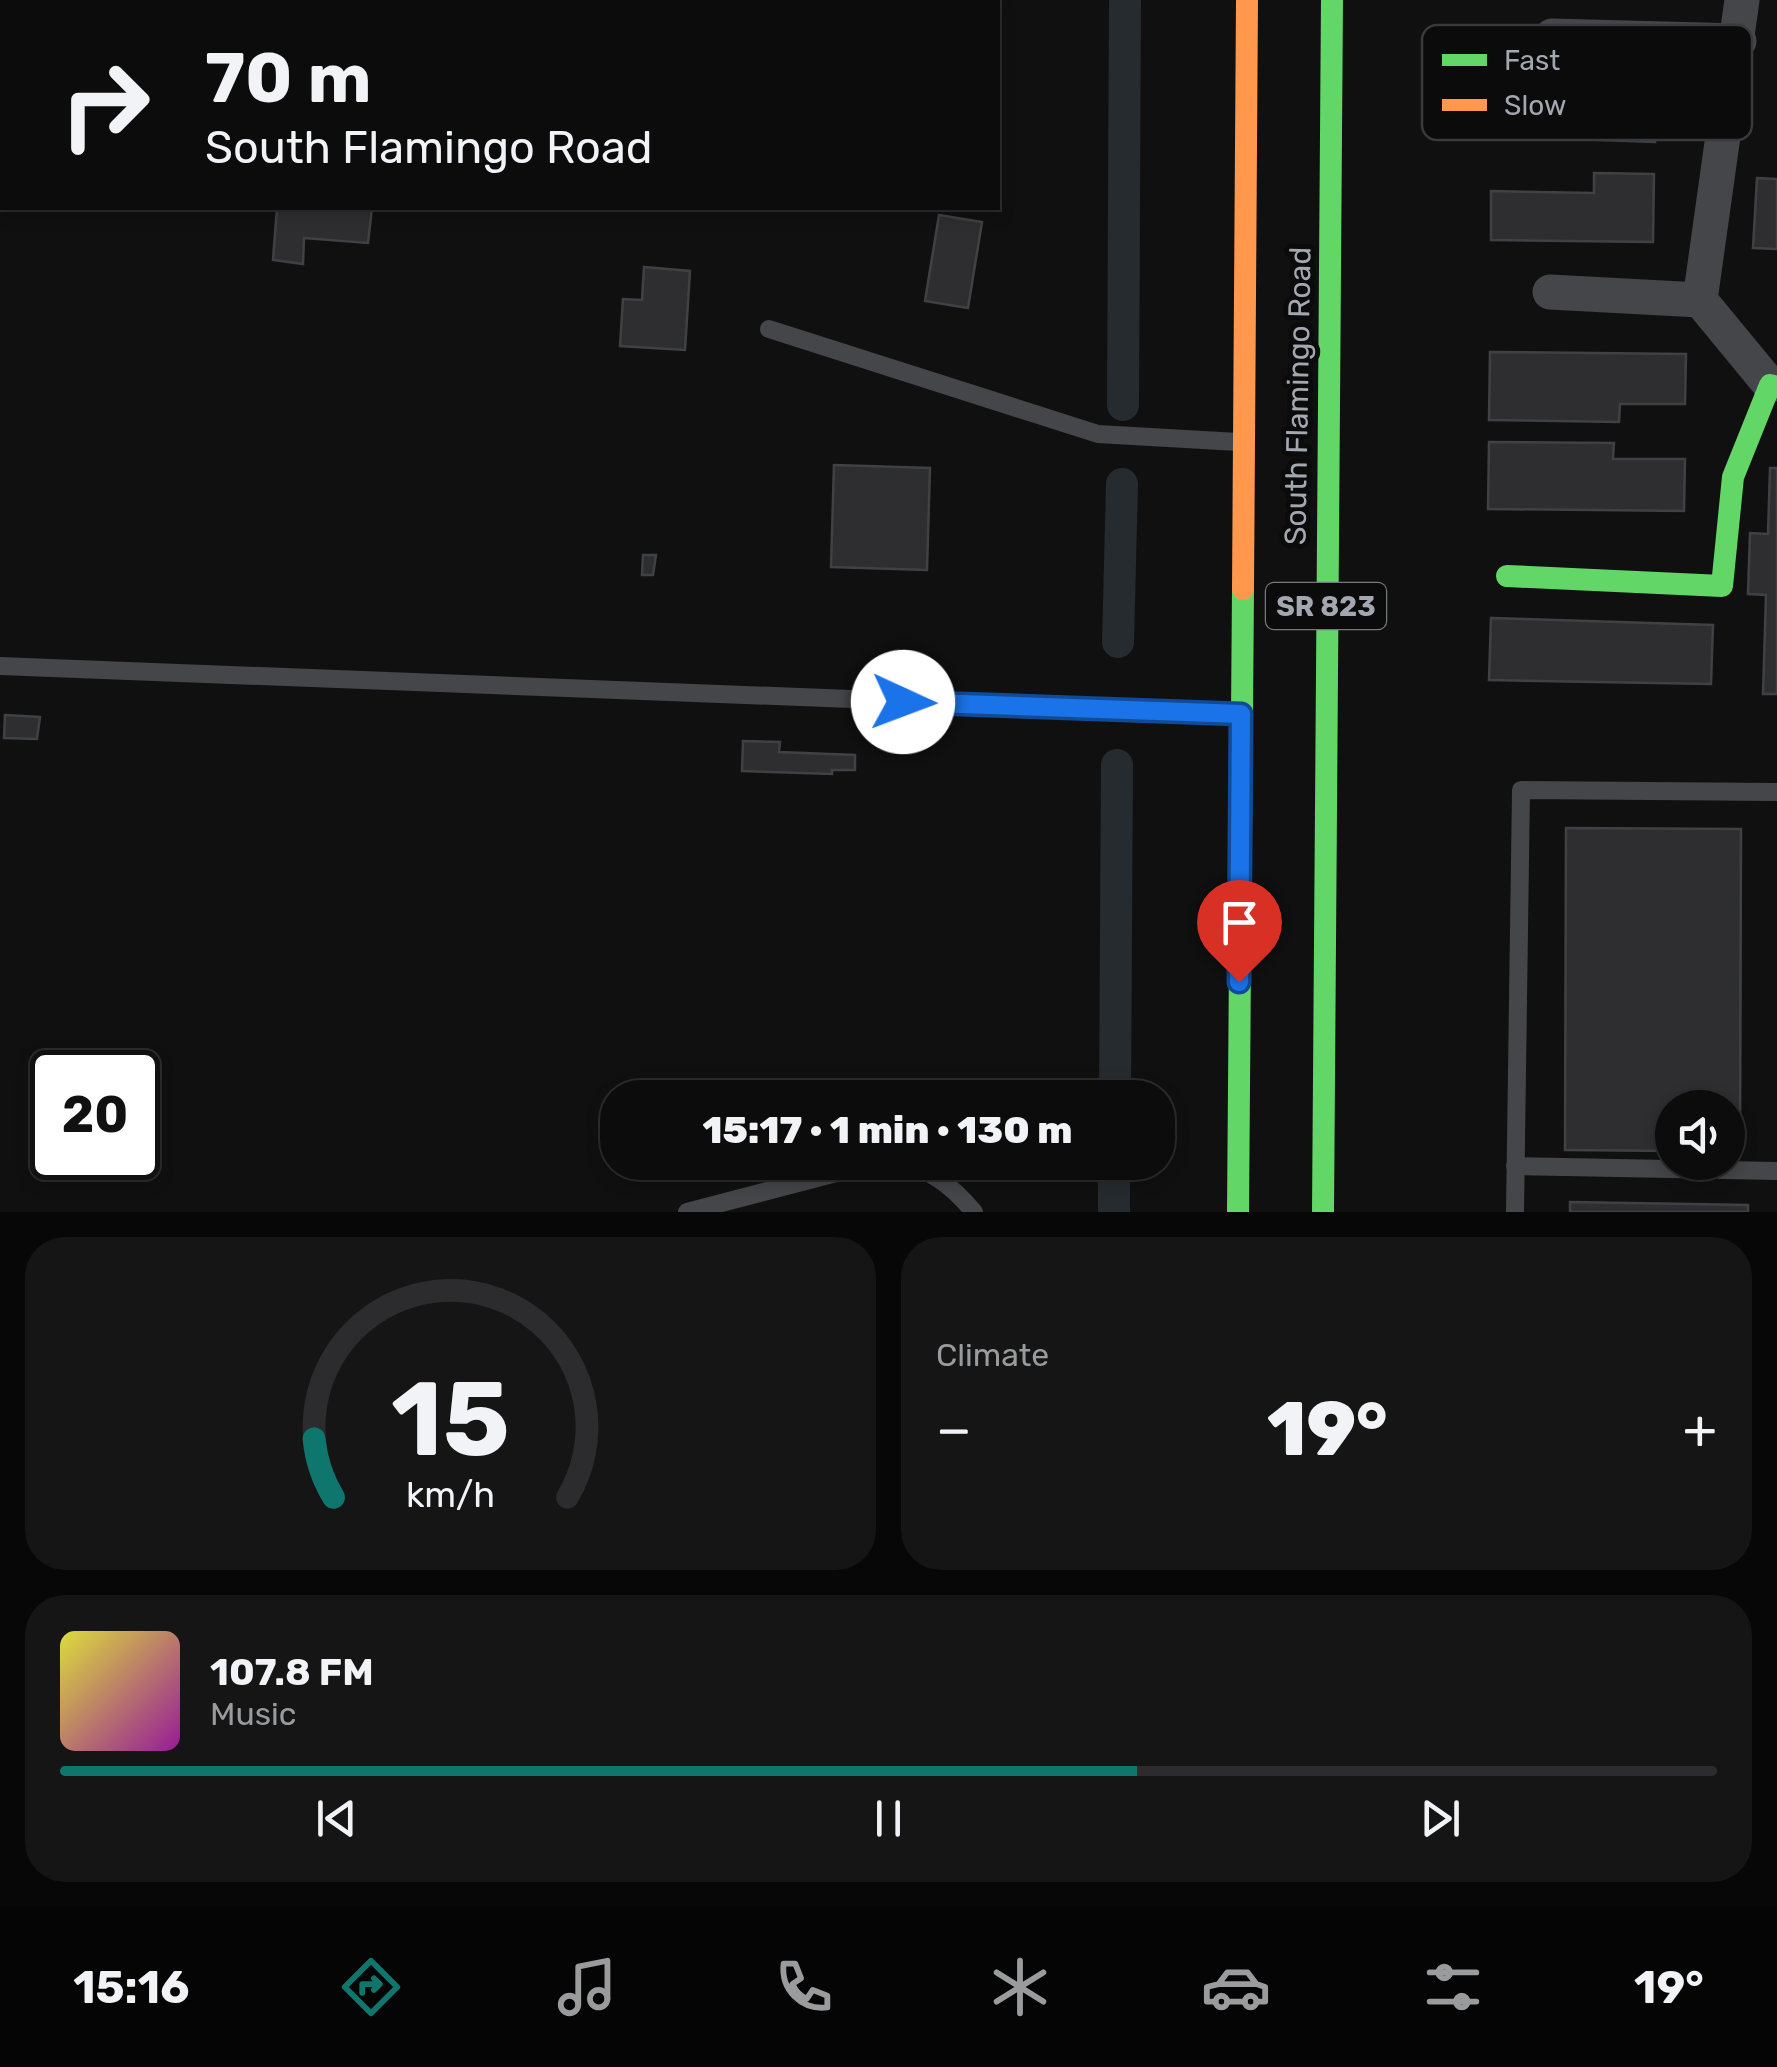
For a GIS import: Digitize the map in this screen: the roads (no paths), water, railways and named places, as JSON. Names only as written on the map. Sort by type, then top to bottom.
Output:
[{"type":"main road","name":"South Flamingo Road","points":[[1238,1212],[1248,0]]},
{"type":"main road","name":"South Flamingo Road","points":[[1323,1212],[1332,0]]},
{"type":"main road","points":[[1506,576],[1722,586],[1733,477],[1773,386]]},
{"type":"street","points":[[1740,25],[1742,0]]},
{"type":"street","points":[[1700,300],[1724,140]]},
{"type":"street","points":[[1550,292],[1700,300],[1773,386]]},
{"type":"lane","points":[[769,328],[1098,434],[1244,442]]},
{"type":"lane","points":[[0,666],[1241,714]]},
{"type":"lane","points":[[1515,1212],[1520,790],[1777,792]]},
{"type":"lane","points":[[1515,1166],[1777,1171]]},
{"type":"lane","points":[[687,1212],[809,1180]]},
{"type":"lane","points":[[942,1180],[974,1212]]},
{"type":"waterway","points":[[1123,405],[1125,0]]},
{"type":"waterway","points":[[1118,642],[1122,484]]},
{"type":"waterway","points":[[1115,1080],[1117,765]]},
{"type":"waterway","points":[[1114,1180],[1114,1212]]}]
